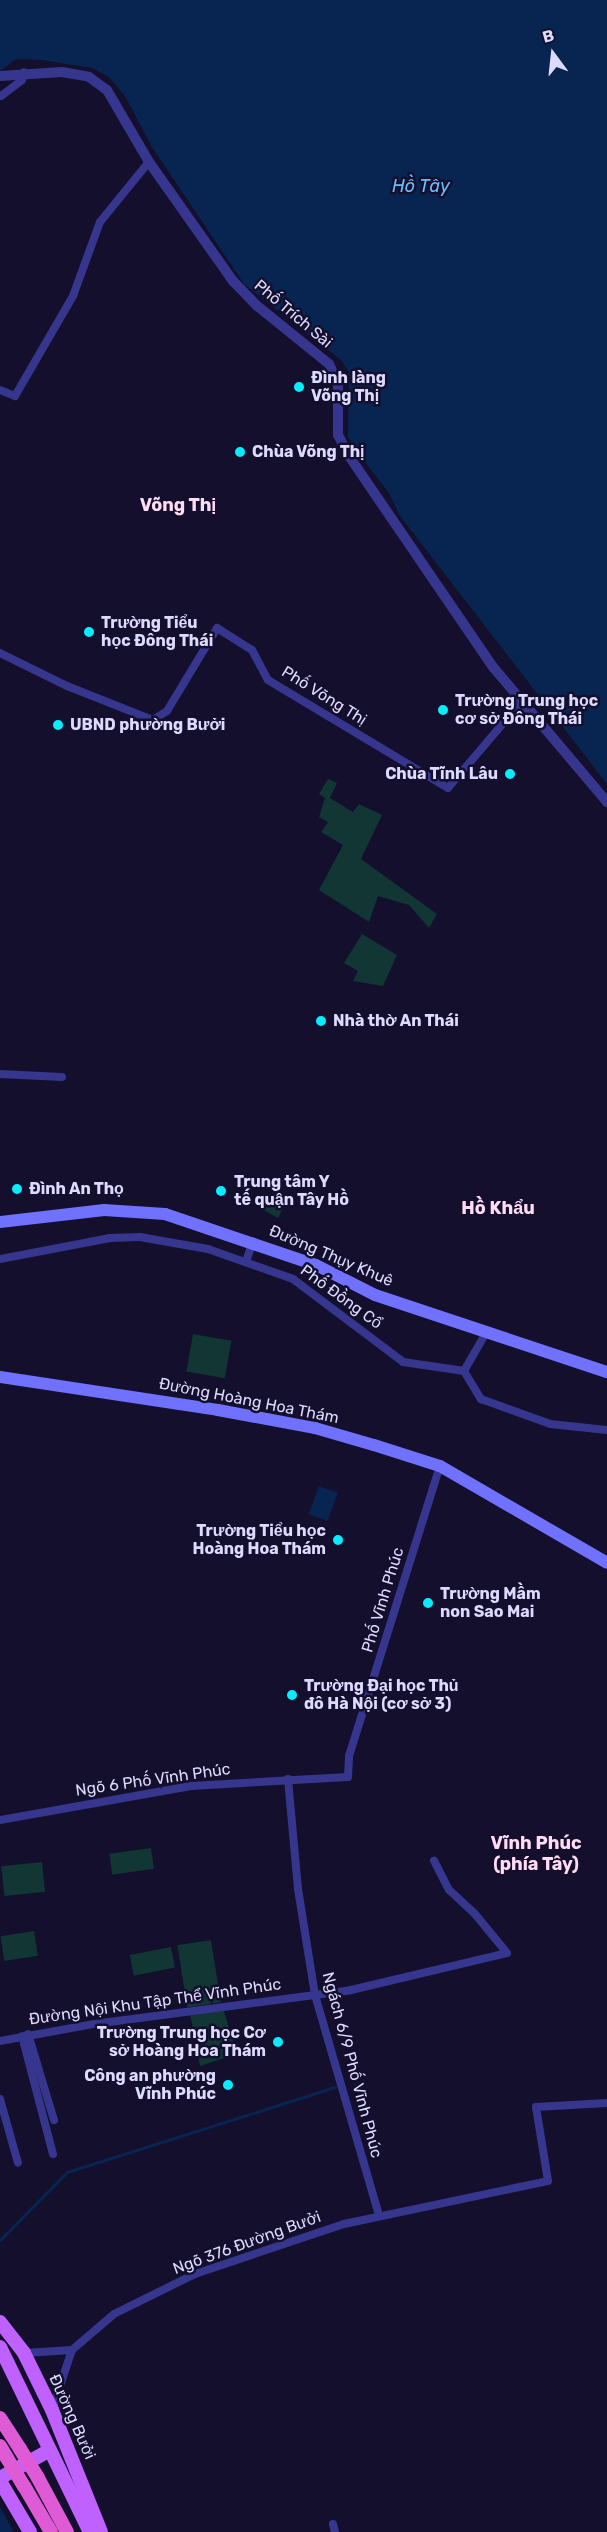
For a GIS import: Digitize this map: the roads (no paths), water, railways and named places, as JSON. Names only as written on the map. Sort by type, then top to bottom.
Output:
[{"type":"highway","points":[[0,2418],[38,2478],[67,2532]]},
{"type":"highway","points":[[3,2452],[51,2532]]},
{"type":"main road","name":"Đường Thụy Khuê","points":[[0,1222],[122,1209],[165,1214],[252,1241],[316,1265],[375,1294],[607,1372]]},
{"type":"main road","name":"Đường Hoàng Hoa Thám","points":[[0,1377],[315,1428],[440,1466],[607,1563]]},
{"type":"main road","name":"Đường Bưởi","points":[[0,2322],[24,2353],[52,2410],[101,2532]]},
{"type":"main road","name":"Đường Bưởi","points":[[0,2347],[90,2532]]},
{"type":"main road","points":[[30,2532],[0,2480],[50,2450]]},
{"type":"street","name":"Phố Trích Sài","points":[[0,76],[24,71],[62,72],[98,82],[114,99],[149,162],[235,285],[328,364],[338,383],[338,435],[349,456],[485,656],[607,802]]},
{"type":"street","points":[[1,96],[22,80],[24,71]]},
{"type":"street","points":[[0,390],[15,396],[73,296],[100,222],[149,162]]},
{"type":"street","name":"Phố Võng Thị","points":[[0,653],[67,686],[153,720],[167,711],[217,628],[252,650],[268,680],[448,788],[522,701]]},
{"type":"street","points":[[0,1074],[62,1077]]},
{"type":"street","name":"Phố Đồng Cổ","points":[[0,1259],[110,1238],[140,1237],[191,1245],[293,1278],[403,1362],[464,1371]]},
{"type":"street","points":[[246,1262],[252,1241]]},
{"type":"street","points":[[487,1331],[464,1371],[481,1399],[550,1424],[607,1430]]},
{"type":"street","name":"Phố Vĩnh Phúc","points":[[348,1777],[349,1756],[440,1466]]},
{"type":"street","name":"Ngõ 6 Phố Vĩnh Phúc","points":[[0,1820],[182,1787],[348,1777]]},
{"type":"street","name":"Ngách 6/9 Phố Vĩnh Phúc","points":[[288,1779],[298,1889],[315,1995],[378,2214]]},
{"type":"street","name":"Đường Nội Khu Tập Thể Vĩnh Phúc","points":[[0,2041],[25,2035],[373,1985],[507,1953],[475,1914],[449,1890],[434,1861]]},
{"type":"street","points":[[25,2035],[54,2120]]},
{"type":"street","points":[[25,2035],[53,2154]]},
{"type":"street","points":[[0,2099],[18,2163]]},
{"type":"street","name":"Ngõ 376 Đường Bưởi","points":[[72,2350],[114,2314],[195,2274],[378,2214],[548,2181],[536,2107],[607,2103]]},
{"type":"street","points":[[24,2353],[72,2350],[52,2410]]},
{"type":"water","name":"Hồ Tây","points":[[0,0],[607,0],[607,784],[400,516],[389,493],[355,449],[348,436],[349,372],[341,360],[244,284],[152,147],[125,96],[109,77],[92,68],[42,60],[16,59],[0,71]]},
{"type":"water","points":[[319,1486],[338,1493],[328,1521],[309,1514]]},
{"type":"water","points":[[0,2507],[11,2527],[13,2532],[0,2532]]},
{"type":"waterway","points":[[0,2240],[67,2172],[335,2087]]},
{"type":"place","name":"Đình làng Võng Thị","points":[[299,387]]},
{"type":"place","name":"Chùa Võng Thị","points":[[240,452]]},
{"type":"place","name":"Trường Tiểu học Đông Thái","points":[[89,632]]},
{"type":"place","name":"Trường Trung học cơ sở Đông Thái","points":[[443,710]]},
{"type":"place","name":"UBND phường Bưởi","points":[[58,725]]},
{"type":"place","name":"Chùa Tĩnh Lâu","points":[[510,774]]},
{"type":"place","name":"Nhà thờ An Thái","points":[[321,1021]]},
{"type":"place","name":"Đình An Thọ","points":[[17,1189]]},
{"type":"place","name":"Trung tâm Y tế quận Tây Hồ","points":[[221,1191]]},
{"type":"place","name":"Trường Tiểu học Hoàng Hoa Thám","points":[[338,1540]]},
{"type":"place","name":"Trường Mầm non Sao Mai","points":[[428,1603]]},
{"type":"place","name":"Trường Đại học Thủ đô Hà Nội (cơ sở 3)","points":[[292,1695]]},
{"type":"place","name":"Trường Trung học Cơ sở Hoàng Hoa Thám","points":[[278,2042]]},
{"type":"place","name":"Công an phường Vĩnh Phúc","points":[[228,2085]]},
{"type":"district","name":"Võng Thị","points":[[178,505]]},
{"type":"district","name":"Hồ Khẩu","points":[[498,1208]]},
{"type":"district","name":"Vĩnh Phúc (phía Tây)","points":[[536,1854]]}]
